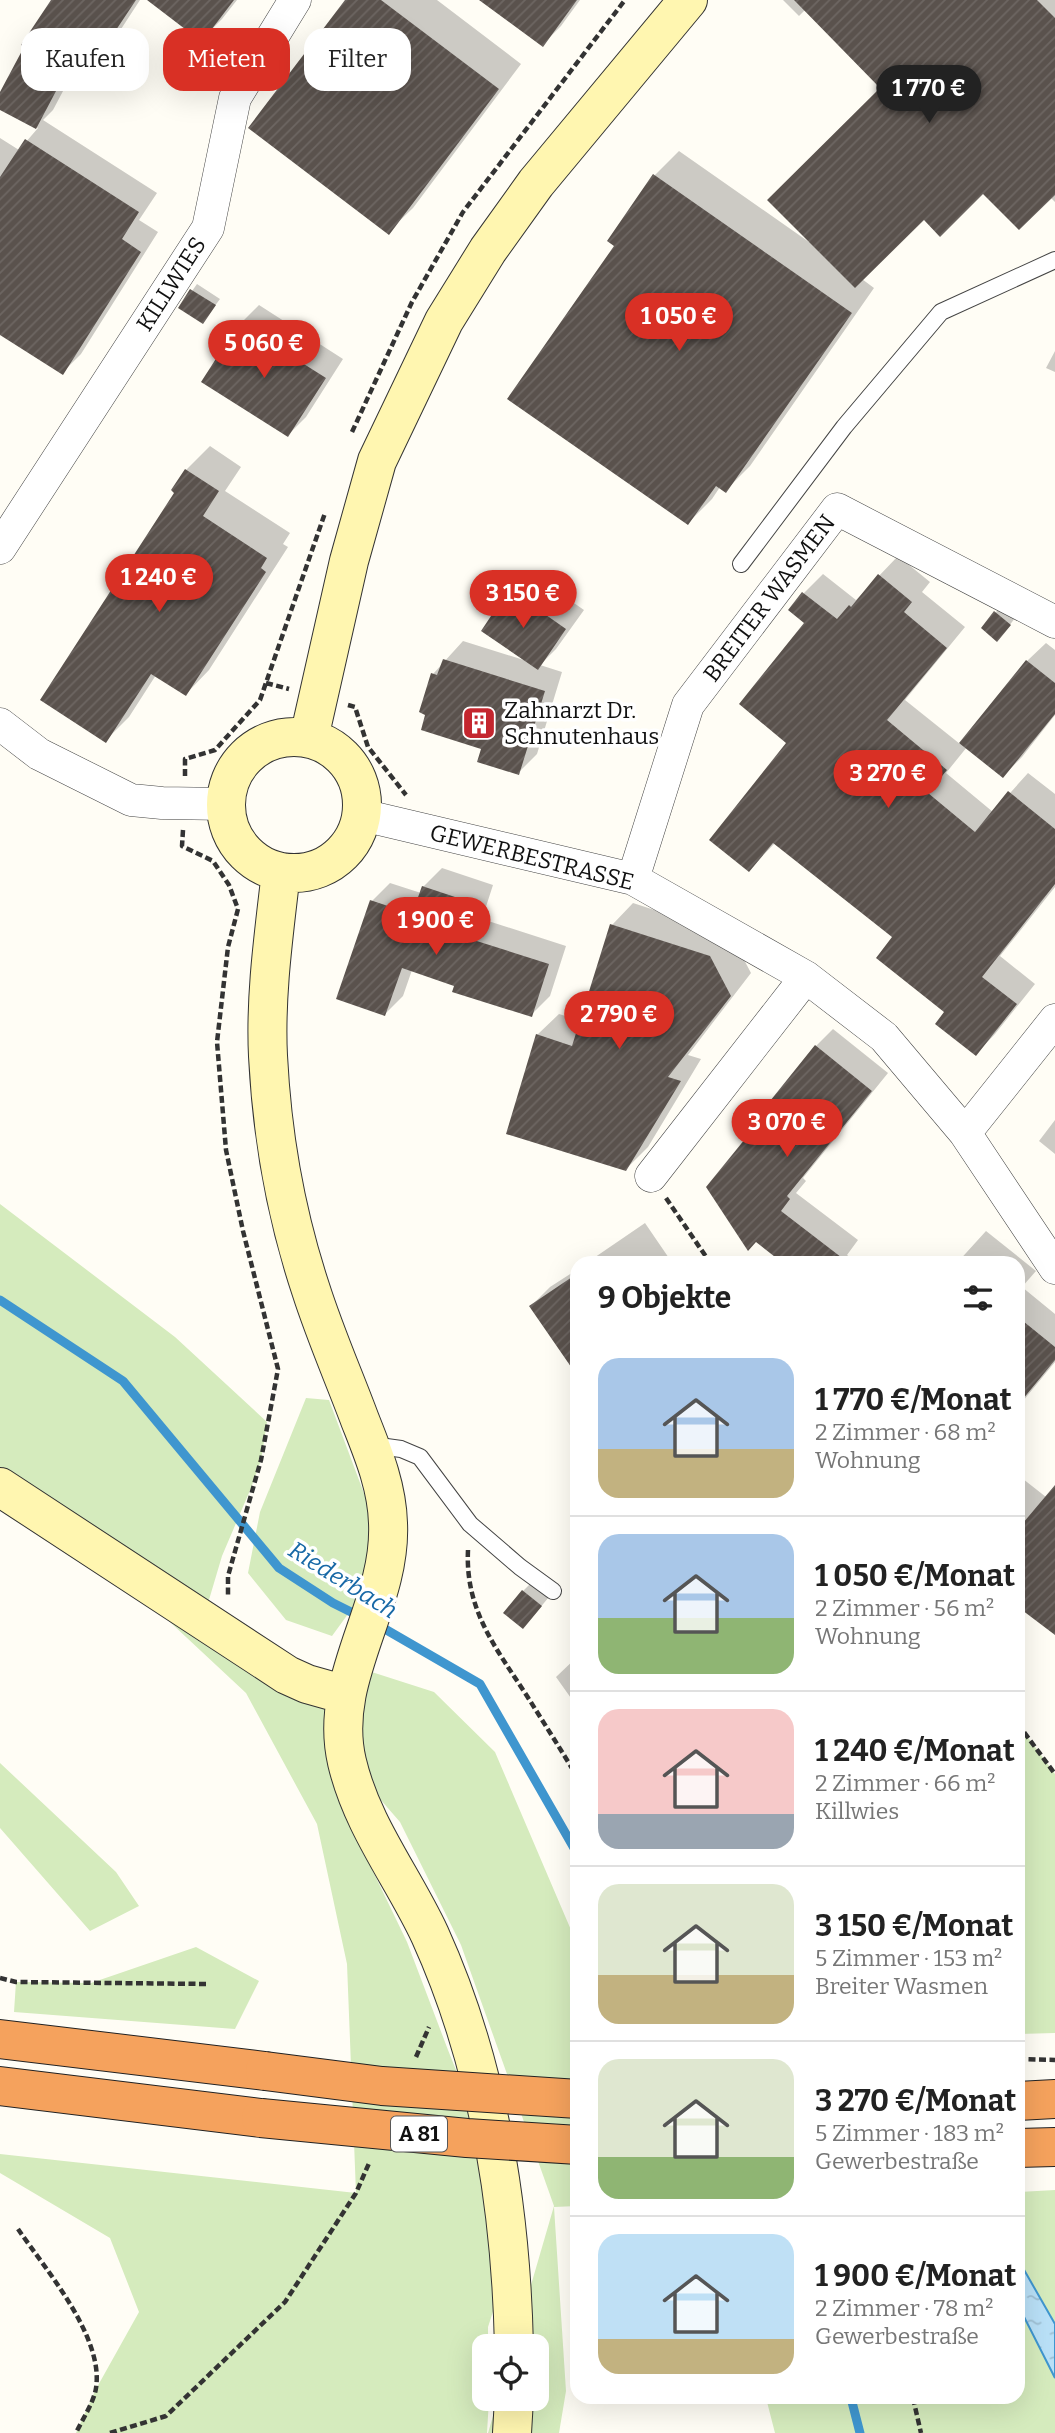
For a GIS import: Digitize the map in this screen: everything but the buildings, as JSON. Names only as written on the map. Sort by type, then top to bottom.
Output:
[{"type":"highway","name":"A 81","points":[[0,2039],[382,2086],[570,2098]]},
{"type":"highway","name":"A 81","points":[[0,2086],[261,2118],[467,2138],[570,2144]]},
{"type":"highway","points":[[1025,2101],[1055,2099]]},
{"type":"highway","points":[[1025,2148],[1055,2147]]},
{"type":"main road","points":[[309,738],[349,561],[377,461],[444,321],[488,250],[536,183],[688,0]]},
{"type":"main road","points":[[289,736],[309,738],[331,747],[349,763],[360,784],[362,815],[358,831],[346,851],[327,865],[305,873],[281,872],[259,864],[241,848],[229,827],[226,804],[229,784],[238,766],[252,751],[269,741],[289,736]]},
{"type":"main road","points":[[281,872],[268,1002],[268,1055],[277,1150],[291,1219],[310,1289],[384,1484],[388,1523],[387,1565],[346,1695],[343,1726],[346,1760],[372,1831],[428,1932],[453,1991],[471,2045],[500,2179],[510,2259],[513,2334]]},
{"type":"main road","points":[[0,1487],[287,1675],[307,1684],[346,1695]]},
{"type":"main road","points":[[512,2433],[513,2411]]},
{"type":"street","name":"KILLWIES","points":[[0,548],[208,228],[235,98],[295,0]]},
{"type":"street","name":"BREITER WASMEN","points":[[633,879],[688,705],[837,509],[1055,622]]},
{"type":"street","points":[[0,724],[39,754],[131,800],[226,804]]},
{"type":"street","name":"GEWERBESTRASSE","points":[[362,815],[633,879],[806,976],[884,1037],[965,1133],[1055,1268]]},
{"type":"street","points":[[651,1176],[806,976]]},
{"type":"street","points":[[965,1133],[1055,1020]]},
{"type":"lane","points":[[741,564],[844,427],[941,312],[1055,260]]},
{"type":"lane","points":[[370,1445],[401,1449],[420,1457],[470,1524],[553,1591]]},
{"type":"path","points":[[266,683],[355,708],[368,747],[410,800],[426,811],[432,830]]},
{"type":"path","points":[[651,1176],[706,1256]]},
{"type":"path","points":[[232,1558],[261,1460]]},
{"type":"path","points":[[470,1524],[467,1570],[471,1596],[486,1634],[570,1765]]},
{"type":"path","points":[[1025,1733],[1055,1774]]},
{"type":"path","points":[[0,1979],[16,1982],[209,1984]]},
{"type":"path","points":[[414,2061],[430,2025]]},
{"type":"path","points":[[1025,2059],[1055,2060]]},
{"type":"path","points":[[110,2433],[166,2416],[285,2302],[356,2193],[372,2157]]},
{"type":"path","points":[[19,2229],[75,2314],[94,2355],[96,2389],[76,2433]]},
{"type":"path","points":[[914,2404],[921,2433]]},
{"type":"green space","points":[[0,1204],[175,1337],[267,1422],[261,1460],[222,1556],[203,1620],[308,1684],[353,1666],[434,1692],[495,1752],[570,1928],[570,2206],[554,2207],[566,2391],[559,2433],[488,2433],[494,2411],[549,2411],[549,2334],[517,2334],[554,2206],[461,1945],[400,1822],[347,1761],[356,1836],[407,1942],[500,2180],[510,2259],[488,2334],[472,2334],[472,2411],[488,2411],[487,2433],[76,2433],[96,2389],[139,2312],[110,2238],[0,2173],[0,2154],[356,2193],[347,1964],[317,1824],[246,1693],[82,1540],[0,1487]]},
{"type":"green space","points":[[306,1398],[329,1400],[371,1512],[364,1592],[332,1636],[286,1620],[248,1573],[260,1512]]},
{"type":"green space","points":[[1025,1733],[1055,1774],[1055,2033],[1025,2034]]},
{"type":"green space","points":[[0,1763],[116,1872],[139,1906],[90,1931],[0,1828]]},
{"type":"green space","points":[[196,1947],[259,1981],[235,2029],[14,2012],[16,1982],[91,1983]]},
{"type":"green space","points":[[1055,2190],[1055,2433],[775,2433],[768,2404],[1025,2404],[1025,2192]]},
{"type":"water","points":[[1025,2272],[1055,2324],[1055,2378],[1025,2319]]},
{"type":"waterway","name":"Riederbach","points":[[0,1300],[123,1381],[279,1568],[333,1603],[359,1616]]},
{"type":"waterway","name":"Riederbach","points":[[378,1625],[480,1684],[570,1841]]},
{"type":"waterway","name":"Riederbach","points":[[853,2404],[860,2433]]},
{"type":"place","name":"Zahnarzt Dr. Schnutenhaus","points":[[479,723]]}]
